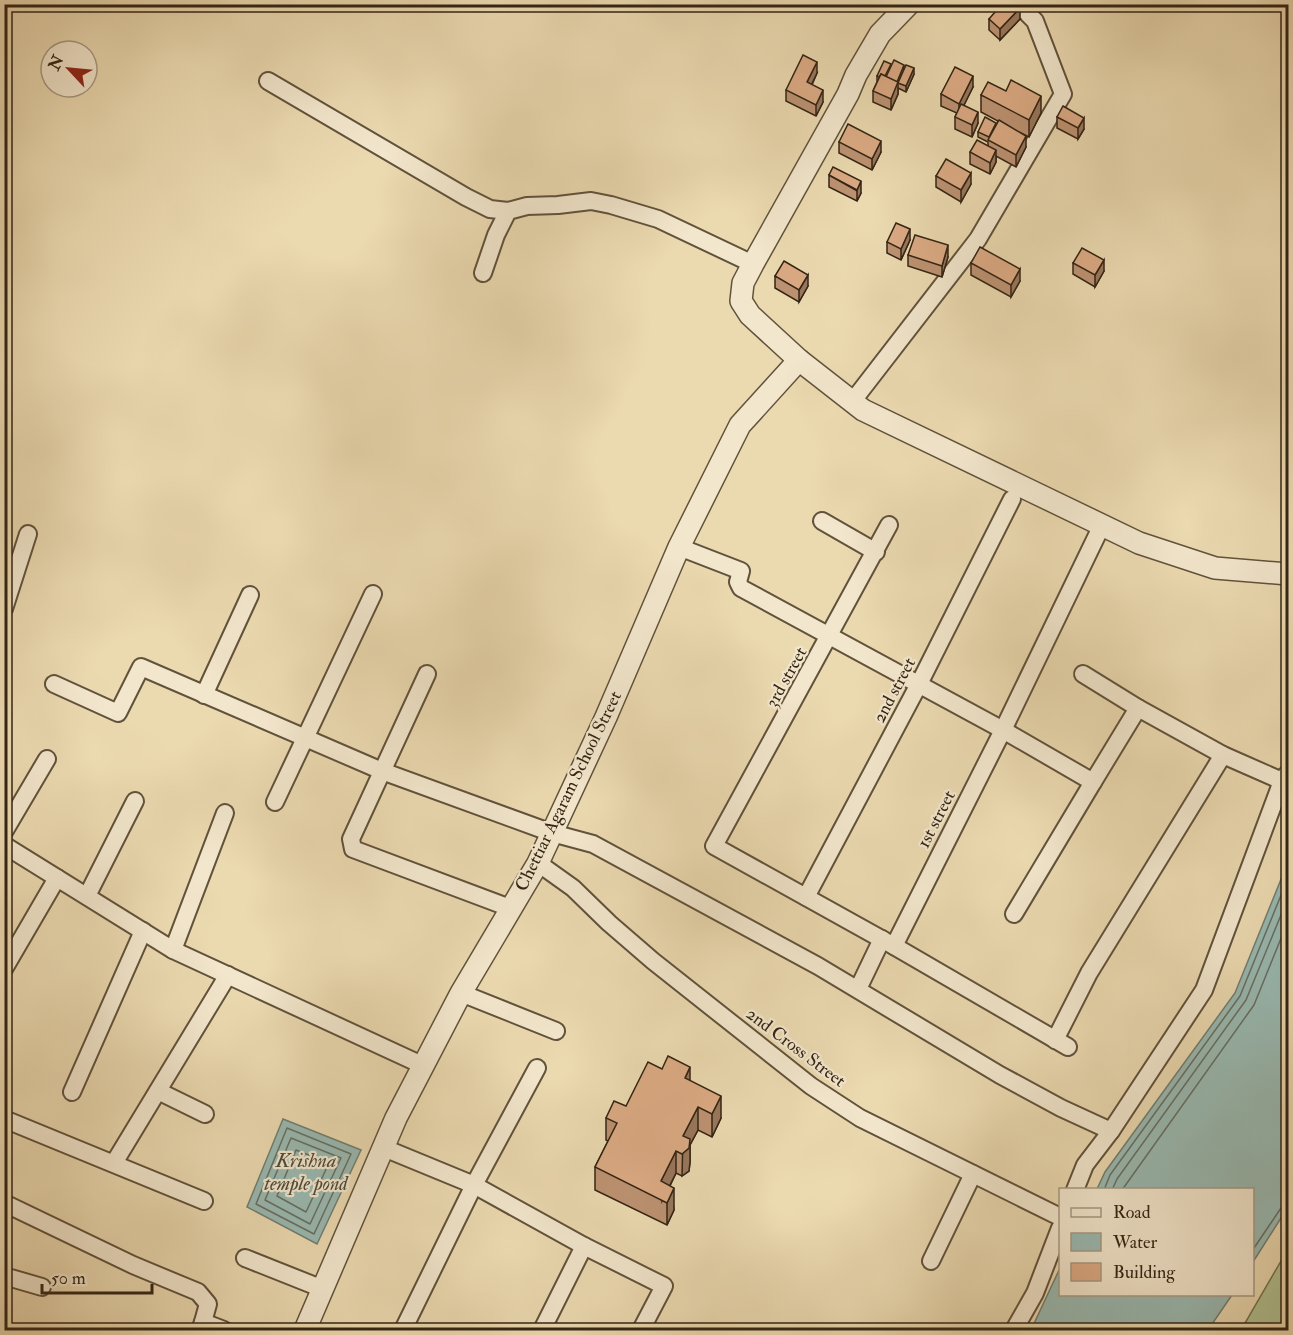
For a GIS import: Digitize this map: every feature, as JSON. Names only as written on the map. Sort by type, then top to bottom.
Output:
[{"type":"street","points":[[909,4],[880,34],[743,283],[741,301],[750,315],[799,360],[863,410],[1139,543],[1215,568],[1288,574]]},
{"type":"street","points":[[852,402],[978,239],[1063,94],[1035,21],[1017,4]]},
{"type":"street","points":[[268,81],[466,197],[490,208],[508,211],[527,206],[591,201],[611,205],[658,219],[753,264]]},
{"type":"street","points":[[483,273],[496,235],[508,211]]},
{"type":"street","name":"Chettiar Agaram School Street","points":[[305,1330],[422,1065],[461,993],[538,862],[606,717],[679,547],[740,425],[799,360]]},
{"type":"street","name":"2nd street","points":[[806,897],[919,684],[1012,499]]},
{"type":"street","points":[[822,521],[876,552]]},
{"type":"street","name":"3rd street","points":[[806,897],[714,846],[890,525]]},
{"type":"street","name":"1st street","points":[[858,989],[888,943],[1003,730],[1102,525]]},
{"type":"street","points":[[4,609],[28,534]]},
{"type":"street","points":[[679,547],[741,571],[738,582],[741,588],[1003,730],[1093,782]]},
{"type":"street","points":[[275,802],[373,594]]},
{"type":"street","points":[[204,694],[250,595]]},
{"type":"street","points":[[54,684],[118,713],[141,667],[382,771],[552,833],[593,844],[858,989],[1000,1075],[1061,1108],[1111,1131]]},
{"type":"street","points":[[427,674],[351,839],[353,849],[510,908]]},
{"type":"street","points":[[1076,1188],[1085,1165],[1111,1131],[1204,990],[1285,777],[1223,755],[1138,708],[1083,674]]},
{"type":"street","points":[[1014,914],[1138,708]]},
{"type":"street","points":[[806,897],[1062,1044],[1089,973],[1223,755]]},
{"type":"street","points":[[4,832],[47,759]]},
{"type":"street","points":[[87,896],[135,801]]},
{"type":"street","points":[[173,950],[225,813]]},
{"type":"street","points":[[4,845],[173,950],[422,1065]]},
{"type":"street","name":"2nd Cross Street","points":[[538,862],[573,888],[653,961],[811,1086],[860,1118],[1059,1216]]},
{"type":"street","points":[[4,969],[57,878]]},
{"type":"street","points":[[72,1092],[143,931]]},
{"type":"street","points":[[114,1163],[228,975]]},
{"type":"street","points":[[461,993],[556,1032]]},
{"type":"street","points":[[403,1330],[474,1185],[537,1068]]},
{"type":"street","points":[[158,1091],[205,1114]]},
{"type":"street","points":[[4,1119],[204,1201]]},
{"type":"street","points":[[384,1148],[474,1185],[584,1246],[664,1286],[640,1330]]},
{"type":"street","points":[[931,1261],[973,1174]]},
{"type":"street","points":[[4,1203],[133,1265],[198,1292],[208,1304],[202,1326],[224,1330]]},
{"type":"street","points":[[1014,1330],[1035,1293],[1059,1230]]},
{"type":"street","points":[[542,1330],[584,1246]]},
{"type":"street","points":[[245,1258],[323,1289]]},
{"type":"street","points":[[4,1276],[42,1287]]},
{"type":"green space","points":[[1288,1249],[1288,1330],[1241,1330]]},
{"type":"water","points":[[1288,862],[1288,1207],[1254,1260],[1254,1188],[1097,1188],[1105,1172],[1235,993]]},
{"type":"water","name":"Krishna temple pond","points":[[283,1119],[361,1150],[317,1244],[247,1207]]},
{"type":"water","points":[[1059,1270],[1059,1296],[1231,1296],[1208,1330],[1031,1330]]},
{"type":"building","points":[[1002,4],[1016,4],[1020,8],[1000,29],[989,19]]},
{"type":"building","points":[[803,55],[817,62],[807,82],[823,90],[816,105],[786,90]]},
{"type":"building","points":[[894,60],[904,65],[897,82],[886,77]]},
{"type":"building","points":[[884,61],[891,64],[885,76],[881,74],[879,77],[877,76]]},
{"type":"building","points":[[906,65],[914,68],[906,86],[898,83]]},
{"type":"building","points":[[955,67],[973,76],[959,104],[941,94]]},
{"type":"building","points":[[881,74],[898,82],[891,99],[873,91]]},
{"type":"building","points":[[1011,80],[1041,96],[1029,120],[981,95],[988,82],[1006,91]]},
{"type":"building","points":[[961,104],[978,112],[972,125],[955,117]]},
{"type":"building","points":[[1063,106],[1084,118],[1078,128],[1057,117]]},
{"type":"building","points":[[985,117],[996,123],[989,137],[978,132]]},
{"type":"building","points":[[999,120],[1026,136],[1016,155],[988,140]]},
{"type":"building","points":[[848,124],[881,141],[872,159],[839,142]]},
{"type":"building","points":[[977,140],[996,150],[990,163],[970,152]]},
{"type":"building","points":[[946,159],[971,173],[961,190],[936,176]]},
{"type":"building","points":[[833,167],[861,181],[857,190],[829,175]]},
{"type":"building","points":[[896,223],[910,229],[901,249],[887,242]]},
{"type":"building","points":[[915,235],[948,245],[942,266],[908,255]]},
{"type":"building","points":[[980,247],[1020,269],[1011,285],[971,263]]},
{"type":"building","points":[[1082,248],[1104,260],[1095,275],[1073,263]]},
{"type":"building","points":[[784,261],[808,275],[799,290],[775,276]]},
{"type":"building","points":[[668,1056],[690,1067],[685,1078],[721,1096],[712,1114],[698,1107],[683,1136],[690,1139],[689,1148],[682,1154],[676,1151],[661,1181],[674,1188],[667,1203],[595,1167],[617,1123],[606,1118],[614,1101],[626,1106],[648,1062],[662,1069]]}]
